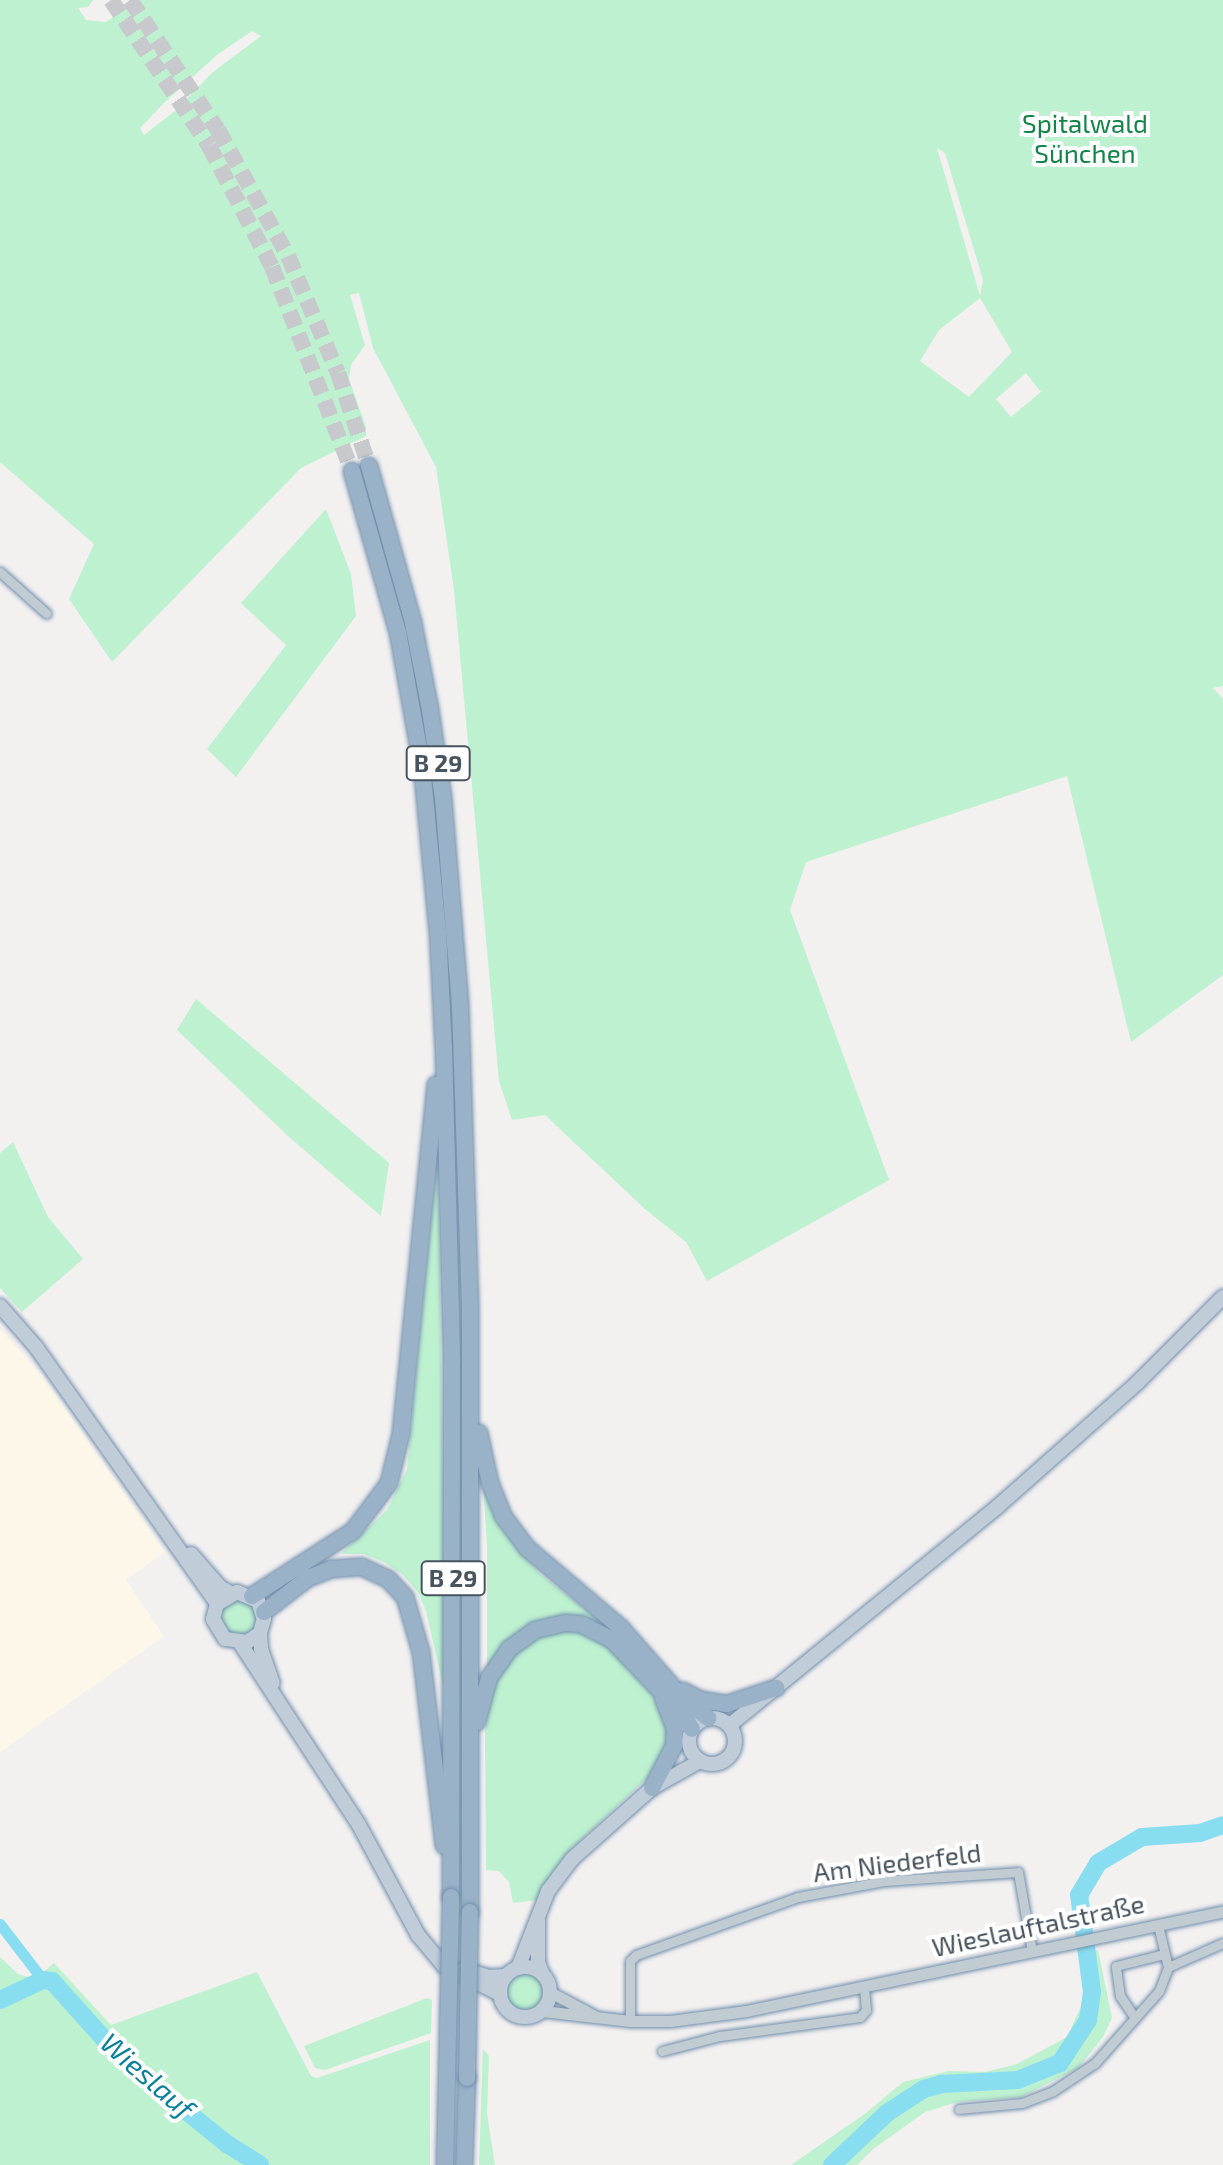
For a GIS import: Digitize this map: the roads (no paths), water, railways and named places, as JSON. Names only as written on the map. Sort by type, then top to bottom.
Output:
[{"type":"highway","name":"B 29","points":[[369,466],[413,623],[443,798],[460,1006],[470,1381],[472,1735],[464,2165]]},
{"type":"highway","name":"B 29","points":[[352,471],[398,632],[422,766],[438,931],[452,1362],[446,1795]]},
{"type":"highway","points":[[252,1596],[353,1531],[389,1483],[403,1420],[438,1070],[444,1048]]},
{"type":"highway","points":[[470,1381],[477,1404],[480,1448],[503,1516],[527,1548],[621,1628],[681,1712],[691,1738]]},
{"type":"highway","points":[[264,1612],[308,1578],[331,1569],[362,1567],[388,1579],[405,1597],[421,1652],[446,1795],[451,1897],[445,2165]]},
{"type":"highway","points":[[472,1735],[497,1664],[522,1637],[550,1625],[581,1624],[597,1630],[708,1718]]},
{"type":"highway","points":[[661,1682],[714,1704],[741,1702],[776,1688]]},
{"type":"highway","points":[[652,1788],[669,1760],[675,1729],[661,1682]]},
{"type":"main road","points":[[730,1725],[997,1507],[1178,1343],[1223,1297]]},
{"type":"main road","points":[[0,1306],[36,1347],[217,1604],[215,1627],[225,1639],[240,1643],[276,1695],[359,1825],[418,1935],[444,1966],[500,1994],[548,1891],[572,1859],[672,1774],[700,1761],[714,1764],[728,1758],[736,1739],[730,1725],[720,1719],[708,1718],[691,1738],[672,1774]]},
{"type":"main road","points":[[170,1535],[231,1593],[252,1596],[264,1612],[260,1633],[276,1695]]},
{"type":"main road","points":[[217,1604],[231,1593]]},
{"type":"main road","points":[[240,1643],[260,1633]]},
{"type":"main road","points":[[691,1738],[700,1761]]},
{"type":"main road","points":[[537,1915],[542,1973],[550,1992],[542,2011]]},
{"type":"main road","points":[[435,1953],[468,1971],[512,1972],[528,1967],[542,1973]]},
{"type":"main road","name":"Wieslauftalstraße","points":[[500,1994],[513,2014],[526,2017],[542,2011]]},
{"type":"street","points":[[0,572],[46,613]]},
{"type":"street","name":"Am Niederfeld","points":[[630,2021],[630,1961],[636,1955],[798,1897],[884,1881],[1018,1872],[1032,1951]]},
{"type":"street","name":"Wieslauftalstraße","points":[[542,2011],[630,2021],[670,2021],[746,2011],[1223,1911]]},
{"type":"street","points":[[959,2109],[1022,2103],[1053,2091],[1095,2063],[1159,1991],[1168,1967],[1158,1925]]},
{"type":"street","points":[[1168,1967],[1223,1943]]},
{"type":"street","points":[[1135,2018],[1126,2010],[1120,1996],[1116,1966],[1164,1954]]},
{"type":"street","points":[[662,2051],[720,2036],[860,2017],[866,2010],[864,1987]]},
{"type":"street","name":"Wieslauftalstraße","points":[[550,1992],[595,2016]]},
{"type":"waterway","name":"Wieslauf","points":[[832,2165],[887,2113],[924,2089],[942,2084],[1018,2080],[1060,2063],[1088,2020],[1092,1992],[1079,1895],[1098,1863],[1142,1837],[1200,1833],[1223,1825]]},
{"type":"waterway","name":"Wieslauf","points":[[0,1924],[43,1980]]},
{"type":"waterway","name":"Wieslauf","points":[[0,2000],[43,1980],[52,1981],[123,2060],[227,2144],[260,2165]]},
{"type":"tunnel","points":[[111,0],[209,146],[272,267],[352,471]]},
{"type":"tunnel","points":[[130,0],[218,130],[288,256],[338,373],[369,466]]},
{"type":"park label","name":"Spitalwald Sünchen","points":[[1085,138]]}]
